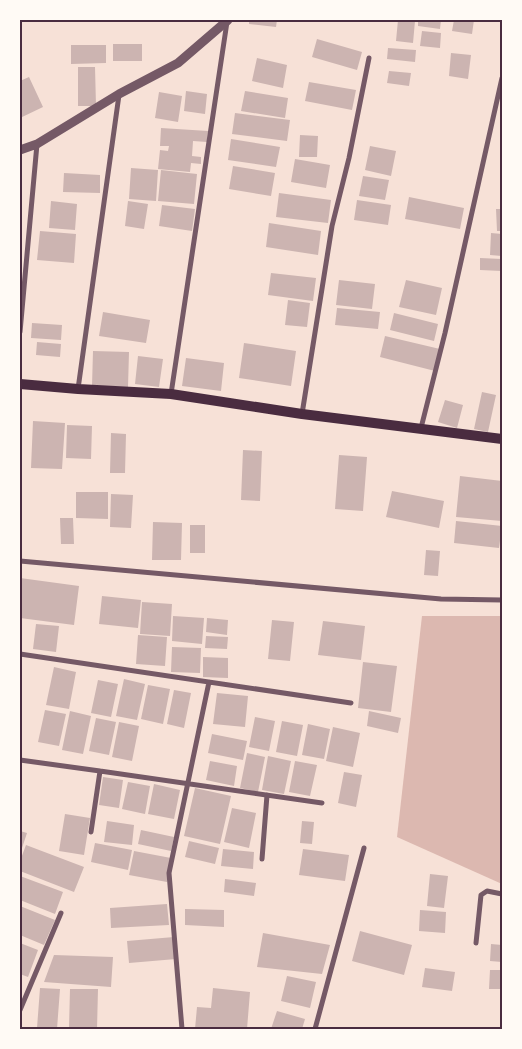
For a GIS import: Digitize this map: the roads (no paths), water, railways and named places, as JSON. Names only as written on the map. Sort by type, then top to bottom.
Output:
[{"type":"main road","points":[[20,384],[78,390],[171,394],[302,414],[502,439]]},
{"type":"street","points":[[20,150],[37,144],[119,94],[178,63],[227,21]]},
{"type":"street","points":[[171,394],[227,21]]},
{"type":"street","points":[[302,414],[332,226],[369,58]]},
{"type":"street","points":[[421,428],[447,323],[502,78]]},
{"type":"street","points":[[78,390],[119,94]]},
{"type":"street","points":[[20,332],[37,144]]},
{"type":"street","points":[[20,561],[441,599],[502,600]]},
{"type":"street","points":[[20,654],[351,702]]},
{"type":"street","points":[[182,1029],[169,873],[209,682]]},
{"type":"street","points":[[20,760],[322,804]]},
{"type":"street","points":[[91,832],[100,771]]},
{"type":"street","points":[[262,859],[267,795]]},
{"type":"street","points":[[315,1029],[364,848]]},
{"type":"street","points":[[476,943],[481,895],[487,891],[502,894]]},
{"type":"street","points":[[20,1010],[61,913]]}]
